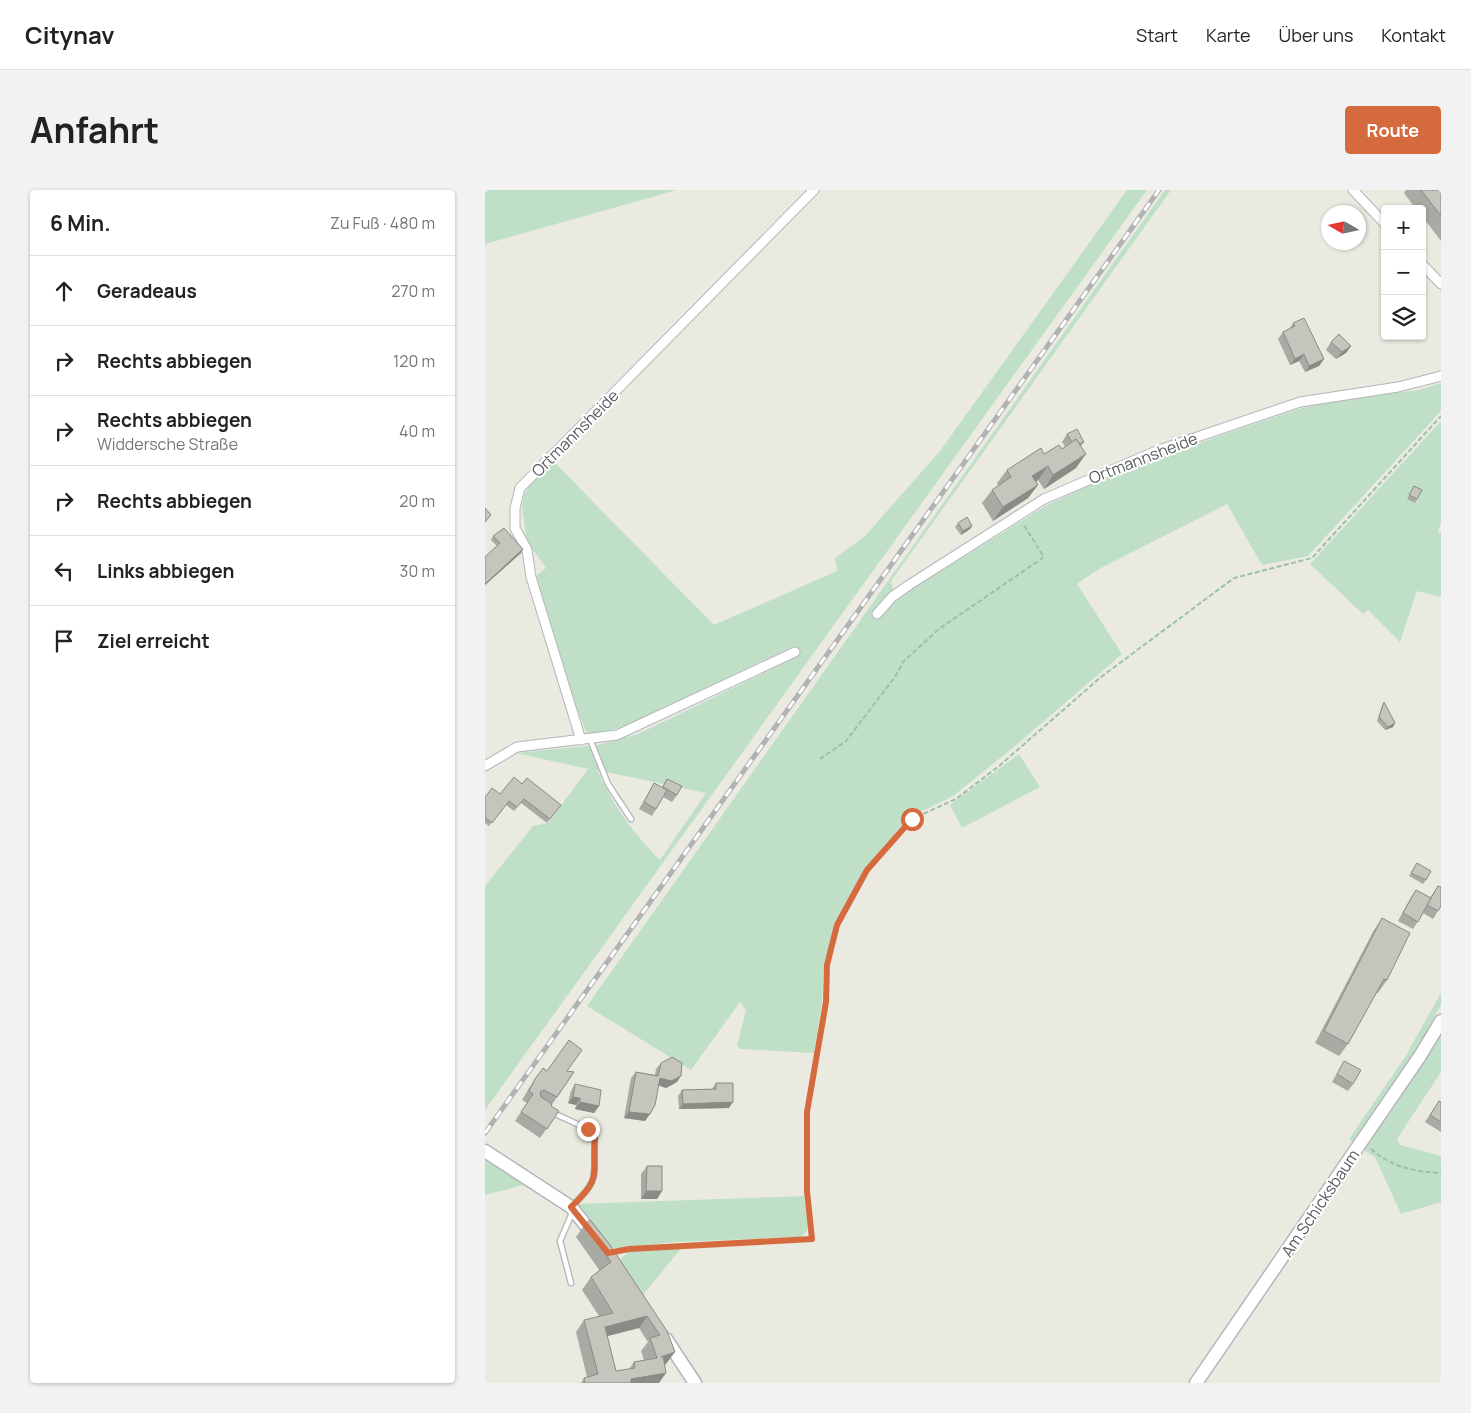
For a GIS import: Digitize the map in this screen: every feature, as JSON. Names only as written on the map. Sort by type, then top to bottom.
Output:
[{"type":"street","name":"Ortmannsheide","points":[[585,740],[531,577],[527,550],[515,528],[515,508],[520,488],[814,190]]},
{"type":"street","points":[[1353,190],[1381,220]]},
{"type":"street","points":[[1426,268],[1441,284]]},
{"type":"street","name":"Ortmannsheide","points":[[877,614],[892,596],[1044,499],[1106,471],[1159,450],[1300,402],[1398,387],[1441,376]]},
{"type":"street","points":[[485,766],[517,747],[617,735],[795,652]]},
{"type":"street","name":"Am Schicksbaum","points":[[1196,1383],[1415,1063],[1441,1021]]},
{"type":"street","points":[[485,1151],[572,1208],[608,1253]]},
{"type":"street","points":[[657,1326],[695,1383]]},
{"type":"lane","points":[[585,740],[631,819]]},
{"type":"lane","points":[[544,1108],[588,1129],[595,1137],[595,1165],[592,1186],[572,1208],[560,1241],[571,1283]]},
{"type":"path","points":[[608,1253],[629,1249],[812,1239],[807,1191],[807,1112],[826,1002],[827,965],[837,925],[867,870],[912,819],[956,798],[1017,750],[1101,677],[1234,578],[1312,558],[1441,416]]},
{"type":"path","points":[[820,759],[846,741],[895,677],[903,662],[939,629],[1044,557],[1017,516]]},
{"type":"path","points":[[1371,1149],[1395,1166],[1419,1172],[1441,1173]]},
{"type":"green space","points":[[485,190],[677,190],[485,244]]},
{"type":"green space","points":[[1127,190],[1147,190],[485,1110],[485,886],[533,826],[548,823],[588,769],[516,753],[597,745],[638,734],[797,657],[794,646],[629,725],[588,736],[578,712],[536,576],[546,568],[527,542],[522,507],[524,496],[530,483],[552,460],[714,625],[837,571],[835,558],[865,536],[940,451]],"holes":[[[597,770],[706,793],[660,860],[624,818]]]},
{"type":"green space","points":[[1165,190],[1171,190],[891,581],[894,591],[871,616],[877,620],[890,604],[904,594],[1047,505],[1104,478],[1219,436],[1302,408],[1343,399],[1419,390],[1441,383],[1441,411],[1308,556],[1262,565],[1227,504],[1099,569],[1077,584],[1122,654],[1014,747],[953,796],[908,818],[866,867],[834,924],[824,966],[822,1002],[814,1053],[740,1049],[737,1045],[746,1010],[740,1002],[691,1070],[587,1006]]},
{"type":"green space","points":[[1441,421],[1441,522],[1438,532],[1441,533],[1441,597],[1417,591],[1400,642],[1368,610],[1363,614],[1310,564]]},
{"type":"green space","points":[[1019,754],[1040,787],[962,828],[950,805]]},
{"type":"green space","points":[[1441,993],[1441,1005],[1420,1043],[1354,1143],[1349,1139],[1405,1057]]},
{"type":"green space","points":[[1441,1031],[1441,1072],[1397,1139],[1400,1145],[1441,1156],[1441,1202],[1401,1214],[1375,1157],[1364,1150]]},
{"type":"green space","points":[[485,1158],[527,1184],[485,1195]]},
{"type":"green space","points":[[804,1196],[808,1229],[802,1237],[675,1242],[608,1249],[575,1204]]},
{"type":"green space","points":[[682,1247],[643,1295],[618,1262],[629,1251]]},
{"type":"building","points":[[1421,190],[1441,190],[1441,216]]},
{"type":"building","points":[[1304,318],[1324,359],[1309,366],[1304,354],[1295,359],[1283,332],[1295,326],[1293,323]]},
{"type":"building","points":[[1339,334],[1351,346],[1342,352],[1331,342]]},
{"type":"building","points":[[1077,429],[1084,442],[1079,444],[1076,439],[1072,442],[1067,434]]},
{"type":"building","points":[[1076,439],[1086,454],[1053,475],[1048,466],[1032,476],[1038,485],[1003,507],[992,490],[1011,477],[1007,470],[1041,448],[1044,454],[1059,445],[1062,449]]},
{"type":"building","points":[[1414,486],[1422,490],[1417,499],[1409,495]]},
{"type":"building","points":[[485,508],[491,515],[485,522]]},
{"type":"building","points":[[967,517],[972,526],[963,531],[958,523]]},
{"type":"building","points":[[504,528],[523,549],[485,584],[485,557],[500,543],[493,536]]},
{"type":"building","points":[[1384,702],[1395,723],[1388,727],[1379,717]]},
{"type":"building","points":[[514,777],[522,784],[527,778],[561,805],[550,819],[524,799],[517,807],[509,801],[492,823],[485,817],[485,797],[492,788],[500,794]]},
{"type":"building","points":[[667,779],[682,786],[677,795],[663,787]]},
{"type":"building","points":[[654,783],[667,790],[656,809],[644,802]]},
{"type":"building","points":[[1417,863],[1431,871],[1426,880],[1411,873]]},
{"type":"building","points":[[1438,886],[1441,887],[1441,906],[1438,911],[1427,905]]},
{"type":"building","points":[[1416,890],[1431,898],[1418,922],[1403,913]]},
{"type":"building","points":[[1382,918],[1410,933],[1387,980],[1384,979],[1348,1044],[1324,1031]]},
{"type":"building","points":[[569,1040],[582,1050],[567,1071],[574,1072],[557,1097],[544,1090],[540,1092],[541,1097],[559,1111],[547,1129],[521,1112],[533,1094],[529,1091],[535,1079],[543,1068],[547,1071]]},
{"type":"building","points":[[672,1057],[682,1063],[681,1076],[671,1081],[660,1078],[655,1105],[650,1114],[629,1112],[636,1072],[658,1076],[661,1063]]},
{"type":"building","points":[[1344,1061],[1361,1070],[1353,1084],[1337,1074]]},
{"type":"building","points":[[716,1083],[733,1083],[733,1102],[683,1104],[682,1090],[716,1089]]},
{"type":"building","points":[[575,1084],[601,1090],[599,1106],[580,1102],[580,1098],[573,1097]]},
{"type":"building","points":[[1439,1101],[1441,1102],[1441,1122],[1430,1115]]},
{"type":"building","points":[[647,1166],[662,1166],[662,1191],[646,1191]]},
{"type":"building","points":[[590,1220],[610,1245],[667,1331],[675,1352],[663,1356],[666,1373],[631,1379],[631,1383],[585,1383],[584,1378],[598,1374],[584,1320],[613,1313],[591,1277],[611,1262],[585,1224]],"holes":[[[647,1316],[660,1335],[650,1338],[657,1358],[634,1362],[635,1368],[616,1371],[605,1327]]]},
{"type":"railway","points":[[485,1133],[1159,190]]},
{"type":"route","points":[[588,1129],[593,1132],[595,1137],[595,1165],[592,1186],[571,1207],[608,1253],[629,1249],[812,1239],[807,1191],[807,1112],[826,1002],[827,965],[837,925],[867,870],[912,819]]}]
